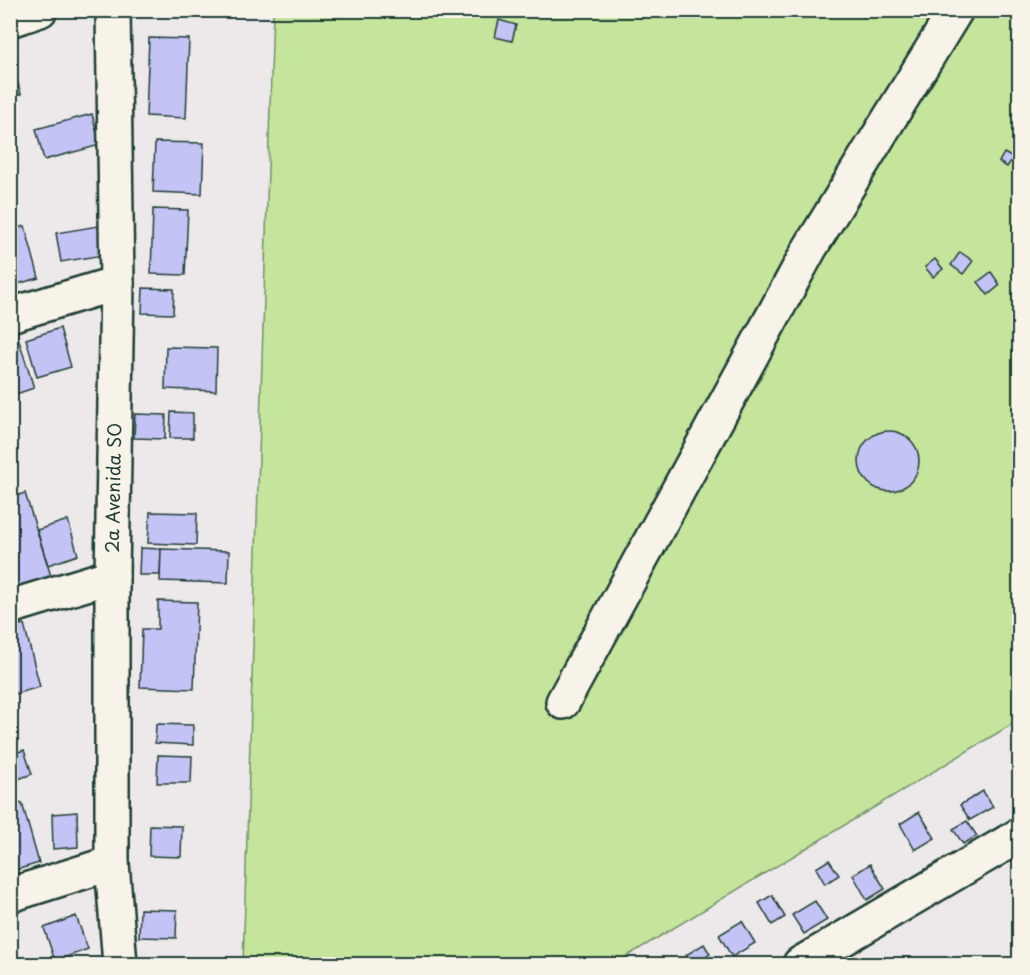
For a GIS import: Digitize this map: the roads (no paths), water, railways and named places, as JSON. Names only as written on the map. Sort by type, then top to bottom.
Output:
[{"type":"street","points":[[10,20],[40,10]]},
{"type":"street","name":"2a Avenida SO","points":[[113,10],[117,283],[112,576],[112,863],[120,964]]},
{"type":"street","points":[[563,702],[810,248],[956,10]]},
{"type":"street","points":[[10,315],[117,283]]},
{"type":"street","points":[[10,607],[112,576]]},
{"type":"street","points":[[800,964],[1020,835]]},
{"type":"street","points":[[10,895],[112,863]]}]
